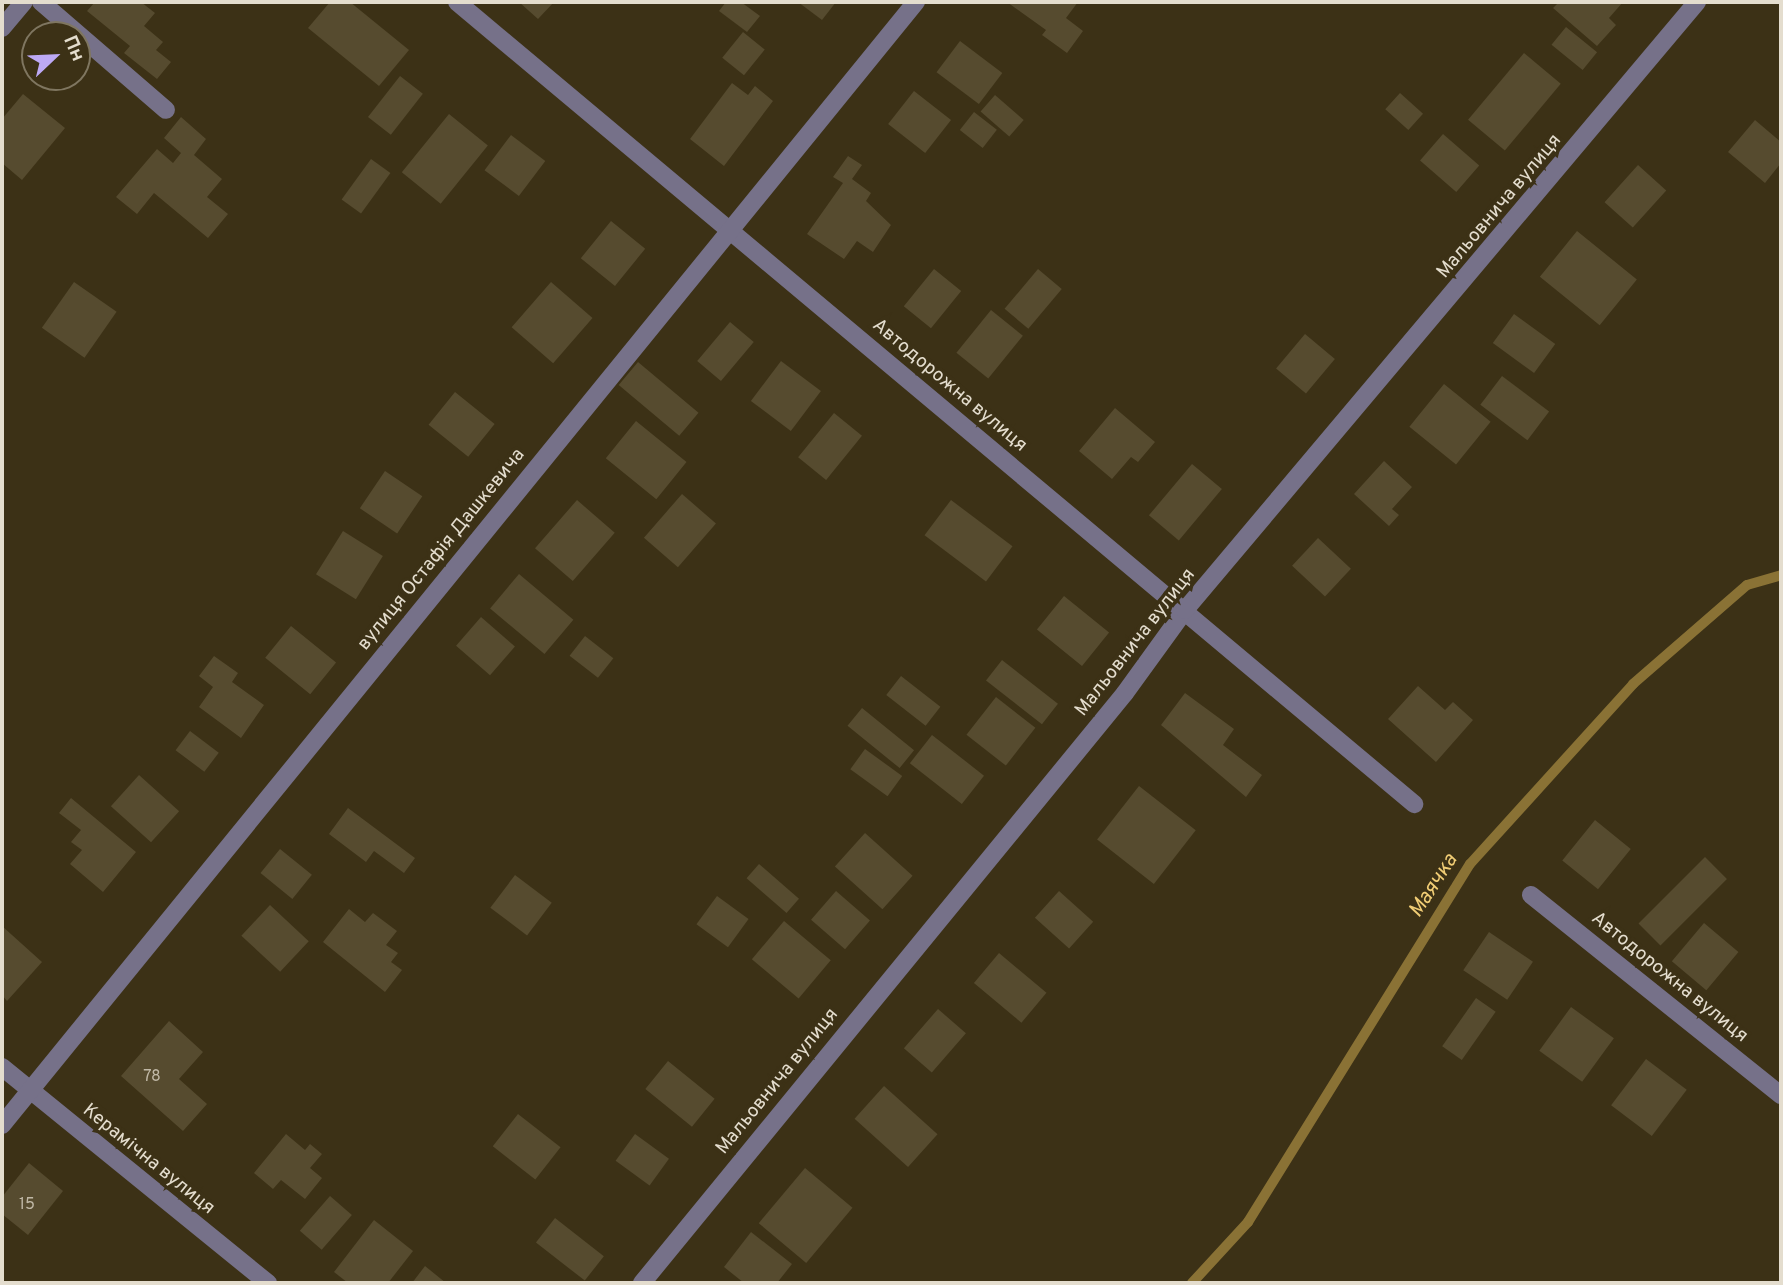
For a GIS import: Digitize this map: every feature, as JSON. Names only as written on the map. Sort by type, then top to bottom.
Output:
[{"type":"street","points":[[2,29],[24,2]]},
{"type":"street","points":[[41,2],[166,110]]},
{"type":"street","name":"Автодорожна вулиця","points":[[457,2],[730,228],[1414,804]]},
{"type":"street","name":"вулиця Остафія Дашкевича","points":[[2,1125],[32,1092],[730,228],[916,2]]},
{"type":"street","name":"Мальовнича вулиця","points":[[642,1283],[1125,693],[1185,610],[1697,2]]},
{"type":"street","name":"Автодорожна вулиця","points":[[1531,895],[1781,1095]]},
{"type":"street","name":"Керамічна вулиця","points":[[2,1067],[268,1283]]},
{"type":"building","points":[[95,2],[141,2],[155,13],[144,26],[163,42],[156,50],[171,62],[157,79],[124,53],[130,46],[87,11]]},
{"type":"building","points":[[330,2],[350,2],[409,50],[379,86],[308,28]]},
{"type":"building","points":[[519,2],[554,2],[538,19]]},
{"type":"building","points":[[726,2],[741,2],[760,16],[747,32],[719,11]]},
{"type":"building","points":[[798,2],[836,2],[822,20]]},
{"type":"building","points":[[1007,2],[1078,2],[1066,18],[1083,31],[1067,53],[1042,35],[1046,30]]},
{"type":"building","points":[[1559,2],[1623,2],[1609,18],[1616,25],[1597,46],[1553,8]]},
{"type":"building","points":[[1566,27],[1597,52],[1583,70],[1552,45]]},
{"type":"building","points":[[743,32],[765,50],[744,75],[722,58]]},
{"type":"building","points":[[960,41],[1002,73],[979,104],[937,72]]},
{"type":"building","points":[[1524,53],[1561,84],[1505,150],[1468,120]]},
{"type":"building","points":[[400,76],[423,94],[391,135],[368,117]]},
{"type":"building","points":[[732,83],[748,95],[755,86],[773,101],[724,166],[690,139]]},
{"type":"building","points":[[914,91],[951,120],[925,153],[888,124]]},
{"type":"building","points":[[1400,93],[1423,114],[1408,130],[1385,109]]},
{"type":"building","points":[[23,94],[65,128],[22,180],[2,163],[2,119]]},
{"type":"building","points":[[995,95],[1024,120],[1009,137],[981,112]]},
{"type":"building","points":[[974,112],[997,130],[983,148],[960,130]]},
{"type":"building","points":[[449,114],[488,145],[441,204],[402,172]]},
{"type":"building","points":[[181,117],[206,139],[194,155],[222,179],[207,197],[228,214],[208,238],[154,193],[137,214],[116,197],[157,149],[173,163],[181,153],[164,138]]},
{"type":"building","points":[[1755,120],[1781,142],[1781,163],[1765,183],[1728,152]]},
{"type":"building","points":[[1443,134],[1479,165],[1456,192],[1420,160]]},
{"type":"building","points":[[511,135],[545,161],[519,196],[485,170]]},
{"type":"building","points":[[848,156],[862,165],[852,179],[871,193],[866,201],[891,225],[873,252],[857,241],[844,259],[807,234],[843,183],[833,177]]},
{"type":"building","points":[[371,159],[390,173],[361,214],[342,199]]},
{"type":"building","points":[[1638,165],[1666,190],[1633,228],[1605,202]]},
{"type":"building","points":[[611,221],[645,249],[615,286],[581,258]]},
{"type":"building","points":[[1577,231],[1637,279],[1600,325],[1540,277]]},
{"type":"building","points":[[934,269],[961,291],[931,328],[904,306]]},
{"type":"building","points":[[1038,269],[1062,289],[1028,329],[1005,309]]},
{"type":"building","points":[[74,282],[117,312],[84,358],[42,328]]},
{"type":"building","points":[[551,282],[593,318],[553,363],[512,327]]},
{"type":"building","points":[[991,310],[1023,336],[988,379],[956,353]]},
{"type":"building","points":[[1514,314],[1555,344],[1534,373],[1493,343]]},
{"type":"building","points":[[730,322],[754,342],[721,381],[697,361]]},
{"type":"building","points":[[1305,334],[1335,359],[1306,394],[1276,368]]},
{"type":"building","points":[[781,361],[821,391],[791,431],[751,401]]},
{"type":"building","points":[[638,362],[699,413],[679,436],[619,385]]},
{"type":"building","points":[[1502,376],[1549,412],[1527,440],[1480,405]]},
{"type":"building","points":[[1444,384],[1491,422],[1456,465],[1409,427]]},
{"type":"building","points":[[455,392],[495,424],[468,457],[429,425]]},
{"type":"building","points":[[1115,408],[1155,442],[1138,462],[1131,457],[1112,479],[1079,451]]},
{"type":"building","points":[[834,413],[862,436],[826,480],[798,457]]},
{"type":"building","points":[[636,421],[687,462],[656,499],[606,458]]},
{"type":"building","points":[[1384,461],[1412,487],[1392,509],[1399,515],[1389,526],[1354,494]]},
{"type":"building","points":[[1192,464],[1222,489],[1179,540],[1149,515]]},
{"type":"building","points":[[385,471],[422,496],[397,533],[360,508]]},
{"type":"building","points":[[682,494],[716,524],[678,567],[644,538]]},
{"type":"building","points":[[577,500],[615,533],[573,581],[535,548]]},
{"type":"building","points":[[951,500],[1012,546],[986,581],[925,535]]},
{"type":"building","points":[[343,531],[383,556],[356,599],[316,574]]},
{"type":"building","points":[[1318,538],[1351,569],[1325,596],[1292,566]]},
{"type":"building","points":[[519,574],[573,620],[544,654],[490,608]]},
{"type":"building","points":[[1064,596],[1109,633],[1082,666],[1037,629]]},
{"type":"building","points":[[481,617],[515,647],[490,675],[456,646]]},
{"type":"building","points":[[291,626],[336,663],[310,694],[265,658]]},
{"type":"building","points":[[585,636],[613,658],[598,678],[570,656]]},
{"type":"building","points":[[214,656],[238,673],[232,682],[264,705],[241,738],[199,707],[213,687],[199,676]]},
{"type":"building","points":[[1002,660],[1058,704],[1042,724],[986,680]]},
{"type":"building","points":[[901,676],[940,707],[926,726],[886,695]]},
{"type":"building","points":[[1418,686],[1445,710],[1453,702],[1473,720],[1436,762],[1388,719]]},
{"type":"building","points":[[1185,693],[1234,729],[1223,745],[1262,775],[1246,797],[1161,725]]},
{"type":"building","points":[[996,697],[1035,728],[1006,766],[966,735]]},
{"type":"building","points":[[862,708],[914,750],[900,768],[848,726]]},
{"type":"building","points":[[190,731],[219,753],[204,772],[176,750]]},
{"type":"building","points":[[932,735],[984,776],[962,804],[910,763]]},
{"type":"building","points":[[865,749],[902,776],[888,796],[850,769]]},
{"type":"building","points":[[139,775],[179,811],[151,842],[111,806]]},
{"type":"building","points":[[1139,786],[1196,830],[1154,884],[1097,840]]},
{"type":"building","points":[[71,798],[136,852],[103,892],[70,864],[82,850],[71,842],[81,830],[59,813]]},
{"type":"building","points":[[348,808],[415,858],[404,873],[374,851],[366,862],[329,834]]},
{"type":"building","points":[[1595,820],[1631,849],[1598,889],[1562,860]]},
{"type":"building","points":[[865,833],[913,876],[882,909],[835,866]]},
{"type":"building","points":[[280,849],[312,875],[292,899],[260,873]]},
{"type":"building","points":[[1705,857],[1727,879],[1660,945],[1639,923]]},
{"type":"building","points":[[759,864],[799,899],[787,913],[747,878]]},
{"type":"building","points":[[515,875],[552,903],[527,935],[490,908]]},
{"type":"building","points":[[836,891],[870,921],[845,949],[811,920]]},
{"type":"building","points":[[1059,891],[1093,922],[1069,949],[1035,918]]},
{"type":"building","points":[[717,896],[749,919],[728,947],[696,924]]},
{"type":"building","points":[[270,905],[309,941],[280,972],[241,936]]},
{"type":"building","points":[[349,909],[365,922],[373,913],[397,931],[386,945],[398,953],[391,962],[402,970],[385,992],[323,942]]},
{"type":"building","points":[[784,921],[831,960],[799,999],[752,959]]},
{"type":"building","points":[[1704,923],[1738,952],[1706,990],[1672,961]]},
{"type":"building","points":[[2,926],[42,962],[7,1001],[2,995]]},
{"type":"building","points":[[1489,932],[1533,962],[1507,1000],[1463,970]]},
{"type":"building","points":[[999,953],[1046,993],[1021,1023],[974,983]]},
{"type":"building","points":[[1476,998],[1496,1012],[1462,1060],[1442,1046]]},
{"type":"building","points":[[1571,1007],[1614,1038],[1582,1082],[1539,1051]]},
{"type":"building","points":[[938,1009],[966,1033],[932,1073],[904,1048]]},
{"type":"building","points":[[169,1021],[203,1052],[179,1079],[207,1104],[183,1131],[121,1076]]},
{"type":"building","points":[[1646,1059],[1687,1090],[1652,1136],[1611,1105]]},
{"type":"building","points":[[668,1061],[715,1099],[692,1127],[645,1089]]},
{"type":"building","points":[[884,1086],[938,1134],[908,1167],[855,1119]]},
{"type":"building","points":[[518,1114],[561,1147],[535,1180],[493,1146]]},
{"type":"building","points":[[286,1134],[305,1150],[310,1144],[322,1154],[310,1168],[322,1178],[305,1199],[281,1180],[273,1189],[254,1173]]},
{"type":"building","points":[[635,1134],[669,1159],[650,1185],[616,1161]]},
{"type":"building","points":[[29,1163],[63,1191],[28,1235],[2,1214],[2,1197]]},
{"type":"building","points":[[805,1168],[852,1208],[806,1263],[759,1223]]},
{"type":"building","points":[[330,1196],[352,1215],[322,1250],[300,1231]]},
{"type":"building","points":[[555,1218],[604,1256],[585,1281],[536,1242]]},
{"type":"building","points":[[374,1220],[413,1251],[388,1283],[348,1283],[334,1272]]},
{"type":"building","points":[[751,1232],[792,1264],[777,1283],[744,1283],[724,1267]]},
{"type":"building","points":[[425,1266],[446,1283],[412,1283]]},
{"type":"waterway","name":"Маячка","points":[[1192,1283],[1248,1222],[1470,864],[1633,684],[1747,585],[1781,575]]}]
